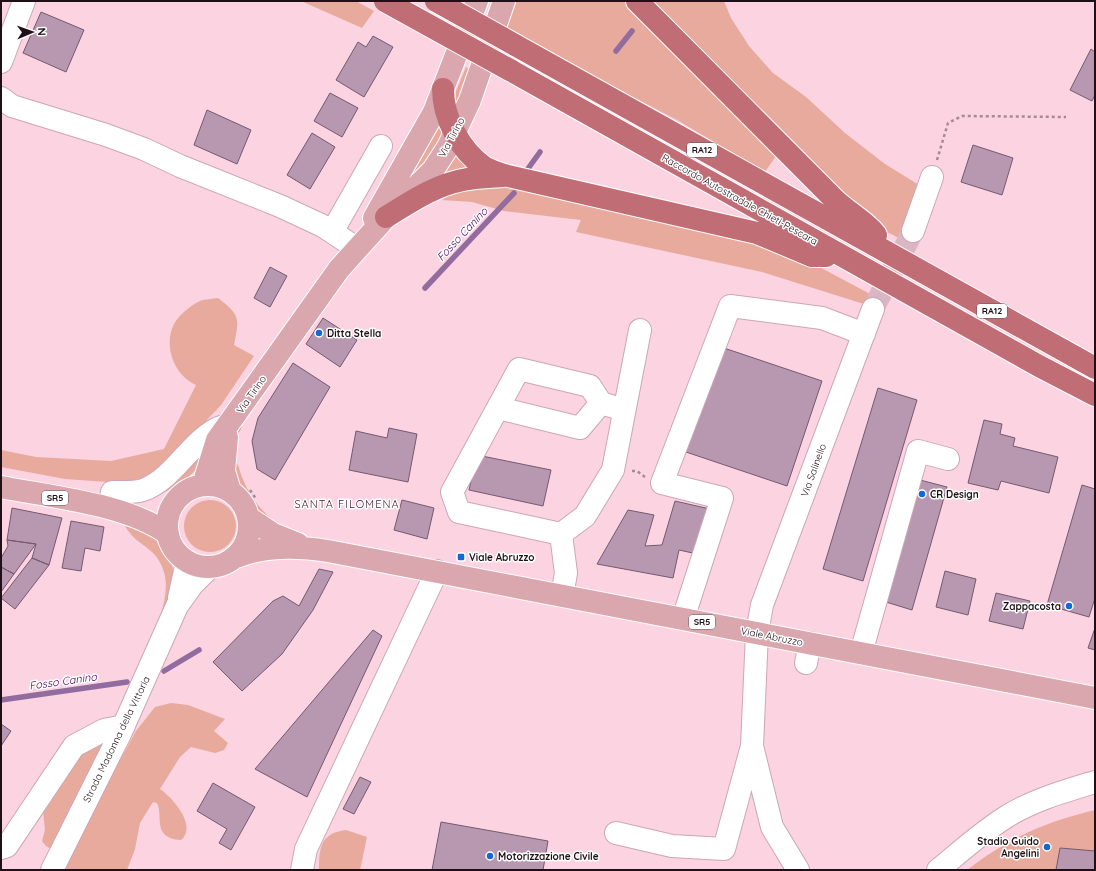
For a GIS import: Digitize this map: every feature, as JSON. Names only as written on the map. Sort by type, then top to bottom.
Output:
[{"type":"highway","name":"Raccordo Autostradale Chieti-Pescara","points":[[385,1],[1039,366],[1095,395]]},
{"type":"highway","name":"RA12","points":[[436,1],[1095,368]]},
{"type":"highway","points":[[637,1],[846,211],[872,229],[889,254]]},
{"type":"highway","points":[[444,89],[445,110],[454,133],[470,154],[485,167],[504,175],[757,233],[812,256],[843,257]]},
{"type":"highway","points":[[386,217],[423,195],[451,183],[469,178],[504,175]]},
{"type":"main road","name":"Via Tirino","points":[[356,248],[434,112],[477,1]]},
{"type":"main road","name":"Via Tirino","points":[[203,485],[214,446],[334,275],[356,248],[433,170],[454,133],[478,79],[504,1]]},
{"type":"main road","name":"Via Tirino","points":[[230,424],[224,459],[224,471],[239,488]]},
{"type":"main road","points":[[203,485],[239,488]]},
{"type":"main road","name":"SR5","points":[[108,508],[141,508],[175,502],[183,494],[203,485]]},
{"type":"main road","name":"SR5","points":[[1,487],[108,508],[149,522],[168,534]]},
{"type":"main road","name":"SR5","points":[[239,488],[239,498],[254,511]]},
{"type":"main road","points":[[175,502],[168,523],[168,534],[175,550],[187,562],[209,568]]},
{"type":"main road","name":"Viale Abruzzo","points":[[254,511],[273,534],[308,548]]},
{"type":"main road","points":[[236,557],[245,546],[254,511]]},
{"type":"main road","name":"Viale Abruzzo","points":[[236,557],[254,550],[266,548],[308,548],[757,633],[808,653],[861,653],[1095,698]]},
{"type":"main road","name":"SR5","points":[[209,568],[219,566],[236,557]]},
{"type":"street","points":[[1,62],[24,1]]},
{"type":"street","points":[[1,98],[12,106],[106,135],[144,149],[180,166],[280,206],[332,232],[356,248]]},
{"type":"street","points":[[332,232],[381,146]]},
{"type":"street","points":[[913,231],[932,177]]},
{"type":"street","points":[[683,618],[722,498],[662,483],[730,306],[822,318],[864,334]]},
{"type":"street","name":"Via Salinello","points":[[752,746],[757,633],[762,605],[874,309]]},
{"type":"street","points":[[625,410],[601,403],[590,386],[518,369],[452,492],[459,512],[561,534],[585,516],[613,470],[625,410],[640,330]]},
{"type":"street","points":[[498,408],[580,428],[601,403]]},
{"type":"street","points":[[108,508],[112,492],[135,492],[149,487],[167,474],[201,440],[216,429],[230,424]]},
{"type":"street","points":[[861,653],[918,451],[948,459]]},
{"type":"street","points":[[561,534],[566,573],[562,596]]},
{"type":"street","name":"Strada Madonna della Vittoria","points":[[178,606],[187,562]]},
{"type":"street","name":"Strada Madonna della Vittoria","points":[[52,870],[124,726],[178,606],[192,585],[209,568]]},
{"type":"street","points":[[302,870],[306,849],[437,572]]},
{"type":"street","points":[[1,848],[7,846],[74,746],[104,730],[124,726]]},
{"type":"street","points":[[616,833],[672,846],[724,849],[752,746]]},
{"type":"street","points":[[752,746],[772,827],[798,870]]},
{"type":"street","points":[[938,870],[1007,816],[1049,796],[1095,782]]},
{"type":"path","points":[[932,177],[948,123],[962,116],[1066,117]]},
{"type":"path","points":[[613,470],[637,471],[650,480],[662,483]]},
{"type":"path","points":[[239,488],[254,511]]},
{"type":"shaded area","points":[[301,1],[356,1],[374,11],[362,28]]},
{"type":"shaded area","points":[[512,1],[624,1],[664,40],[776,156],[765,172],[677,120],[502,28]]},
{"type":"shaded area","points":[[649,1],[724,1],[731,18],[749,46],[773,73],[806,97],[845,133],[885,164],[919,185],[901,239],[877,227]]},
{"type":"shaded area","points":[[466,67],[474,72],[455,107],[456,91]]},
{"type":"shaded area","points":[[438,115],[447,135],[427,167],[396,191]]},
{"type":"shaded area","points":[[455,148],[477,170],[432,183]]},
{"type":"shaded area","points":[[484,187],[507,187],[751,239],[795,254],[872,295],[867,305],[762,272],[576,232],[581,220],[504,211],[472,202],[442,200],[451,194]]},
{"type":"shaded area","points":[[218,298],[231,309],[236,318],[237,329],[234,345],[254,356],[221,405],[155,475],[122,483],[65,479],[1,467],[1,450],[36,457],[111,461],[164,449],[196,385],[182,374],[176,367],[173,359],[170,350],[170,341],[174,324],[182,314],[200,301]]},
{"type":"shaded area","points":[[205,444],[204,456],[197,469],[172,488],[159,495],[154,493]]},
{"type":"shaded area","points":[[235,462],[238,465],[247,489],[256,503],[274,521],[259,517],[250,498],[234,484]]},
{"type":"shaded area","points":[[205,500],[215,500],[229,507],[236,521],[236,531],[229,545],[215,552],[205,552],[195,548],[188,541],[184,531],[184,521],[188,511],[195,504]]},
{"type":"shaded area","points":[[124,524],[144,531],[155,537],[166,550],[170,558],[174,574],[173,591],[159,621],[164,603],[166,586],[163,570],[160,562],[154,554],[134,538]]},
{"type":"shaded area","points":[[171,703],[188,705],[225,719],[214,731],[228,743],[224,750],[215,753],[191,747],[180,757],[160,789],[171,798],[181,812],[187,827],[185,834],[181,840],[172,838],[162,831],[160,826],[159,809],[157,803],[153,802],[140,823],[135,849],[127,870],[64,870],[89,817],[136,731],[155,707]]},
{"type":"shaded area","points":[[101,737],[108,744],[55,851],[46,846],[42,841],[45,830],[42,801],[82,744]]},
{"type":"shaded area","name":"Stadio Guido Angelini","points":[[1095,810],[1095,870],[967,870],[997,849],[1028,832],[1060,820]]},
{"type":"shaded area","points":[[346,830],[367,837],[360,870],[319,870],[320,854],[323,842],[331,834]]},
{"type":"building","points":[[41,12],[84,30],[66,72],[23,53]]},
{"type":"building","points":[[373,36],[393,47],[364,97],[336,80],[358,42],[366,47]]},
{"type":"building","points":[[1091,49],[1095,52],[1095,95],[1092,101],[1070,90]]},
{"type":"building","points":[[330,93],[358,108],[342,137],[314,121]]},
{"type":"building","points":[[207,110],[251,130],[237,164],[194,145]]},
{"type":"building","points":[[312,133],[335,147],[310,189],[287,175]]},
{"type":"building","points":[[973,145],[1013,158],[1002,195],[961,182]]},
{"type":"building","points":[[270,267],[287,276],[270,307],[254,298]]},
{"type":"building","points":[[323,318],[357,340],[340,367],[306,344]]},
{"type":"building","points":[[718,346],[822,381],[787,486],[683,451]]},
{"type":"building","points":[[293,363],[330,387],[275,480],[257,469],[252,441],[258,418]]},
{"type":"building","points":[[878,388],[917,400],[863,581],[823,569]]},
{"type":"building","points":[[984,420],[1002,424],[1000,434],[1015,438],[1013,446],[1058,457],[1049,493],[1001,481],[998,490],[968,483]]},
{"type":"building","points":[[389,428],[417,434],[408,482],[349,470],[356,431],[387,438]]},
{"type":"building","points":[[477,455],[551,470],[543,506],[469,490]]},
{"type":"building","points":[[920,480],[947,487],[912,610],[886,602]]},
{"type":"building","points":[[1082,485],[1095,489],[1095,598],[1089,617],[1047,605]]},
{"type":"building","points":[[402,500],[434,508],[427,539],[394,530]]},
{"type":"building","points":[[675,501],[710,509],[697,554],[679,550],[673,578],[597,564],[628,510],[654,515],[645,546],[662,545]]},
{"type":"building","points":[[12,508],[62,518],[49,565],[32,558],[36,544],[7,540]]},
{"type":"building","points":[[71,521],[104,527],[100,551],[85,548],[81,571],[62,568]]},
{"type":"building","points":[[7,540],[36,544],[14,574],[1,567],[1,558],[8,546]]},
{"type":"building","points":[[32,558],[49,565],[15,609],[1,598]]},
{"type":"building","points":[[1,567],[14,574],[1,592]]},
{"type":"building","points":[[319,569],[333,572],[313,610],[282,654],[242,691],[213,662],[273,601],[283,596],[299,606]]},
{"type":"building","points":[[945,571],[976,579],[968,615],[936,607]]},
{"type":"building","points":[[996,593],[1030,601],[1023,629],[989,621]]},
{"type":"building","points":[[1095,628],[1095,650],[1088,648]]},
{"type":"building","points":[[373,630],[382,636],[307,797],[255,769]]},
{"type":"building","points":[[1,724],[11,731],[1,746]]},
{"type":"building","points":[[360,777],[371,782],[354,814],[343,809]]},
{"type":"building","points":[[213,783],[255,807],[231,850],[219,843],[227,829],[197,811]]},
{"type":"building","name":"Motorizzazione Civile","points":[[441,822],[548,841],[543,870],[432,870]]},
{"type":"building","points":[[1060,848],[1095,851],[1095,870],[1056,870]]},
{"type":"waterway","name":"Fosso Canino","points":[[616,51],[632,31]]},
{"type":"waterway","name":"Fosso Canino","points":[[527,170],[540,152]]},
{"type":"waterway","name":"Fosso Canino","points":[[425,288],[514,193]]},
{"type":"waterway","name":"Fosso Canino","points":[[164,671],[199,650]]},
{"type":"waterway","name":"Fosso Canino","points":[[1,700],[127,682]]},
{"type":"tunnel","points":[[873,309],[913,231]]},
{"type":"place","name":"Ditta Stella","points":[[319,333]]},
{"type":"place","name":"CR Design","points":[[922,494]]},
{"type":"place","name":"Viale Abruzzo","points":[[461,557]]},
{"type":"place","name":"Zappacosta","points":[[1069,606]]},
{"type":"place","name":"Stadio Guido Angelini","points":[[1047,847]]},
{"type":"place","name":"Motorizzazione Civile","points":[[490,856]]},
{"type":"district","name":"SANTA FILOMENA","points":[[347,504]]}]
